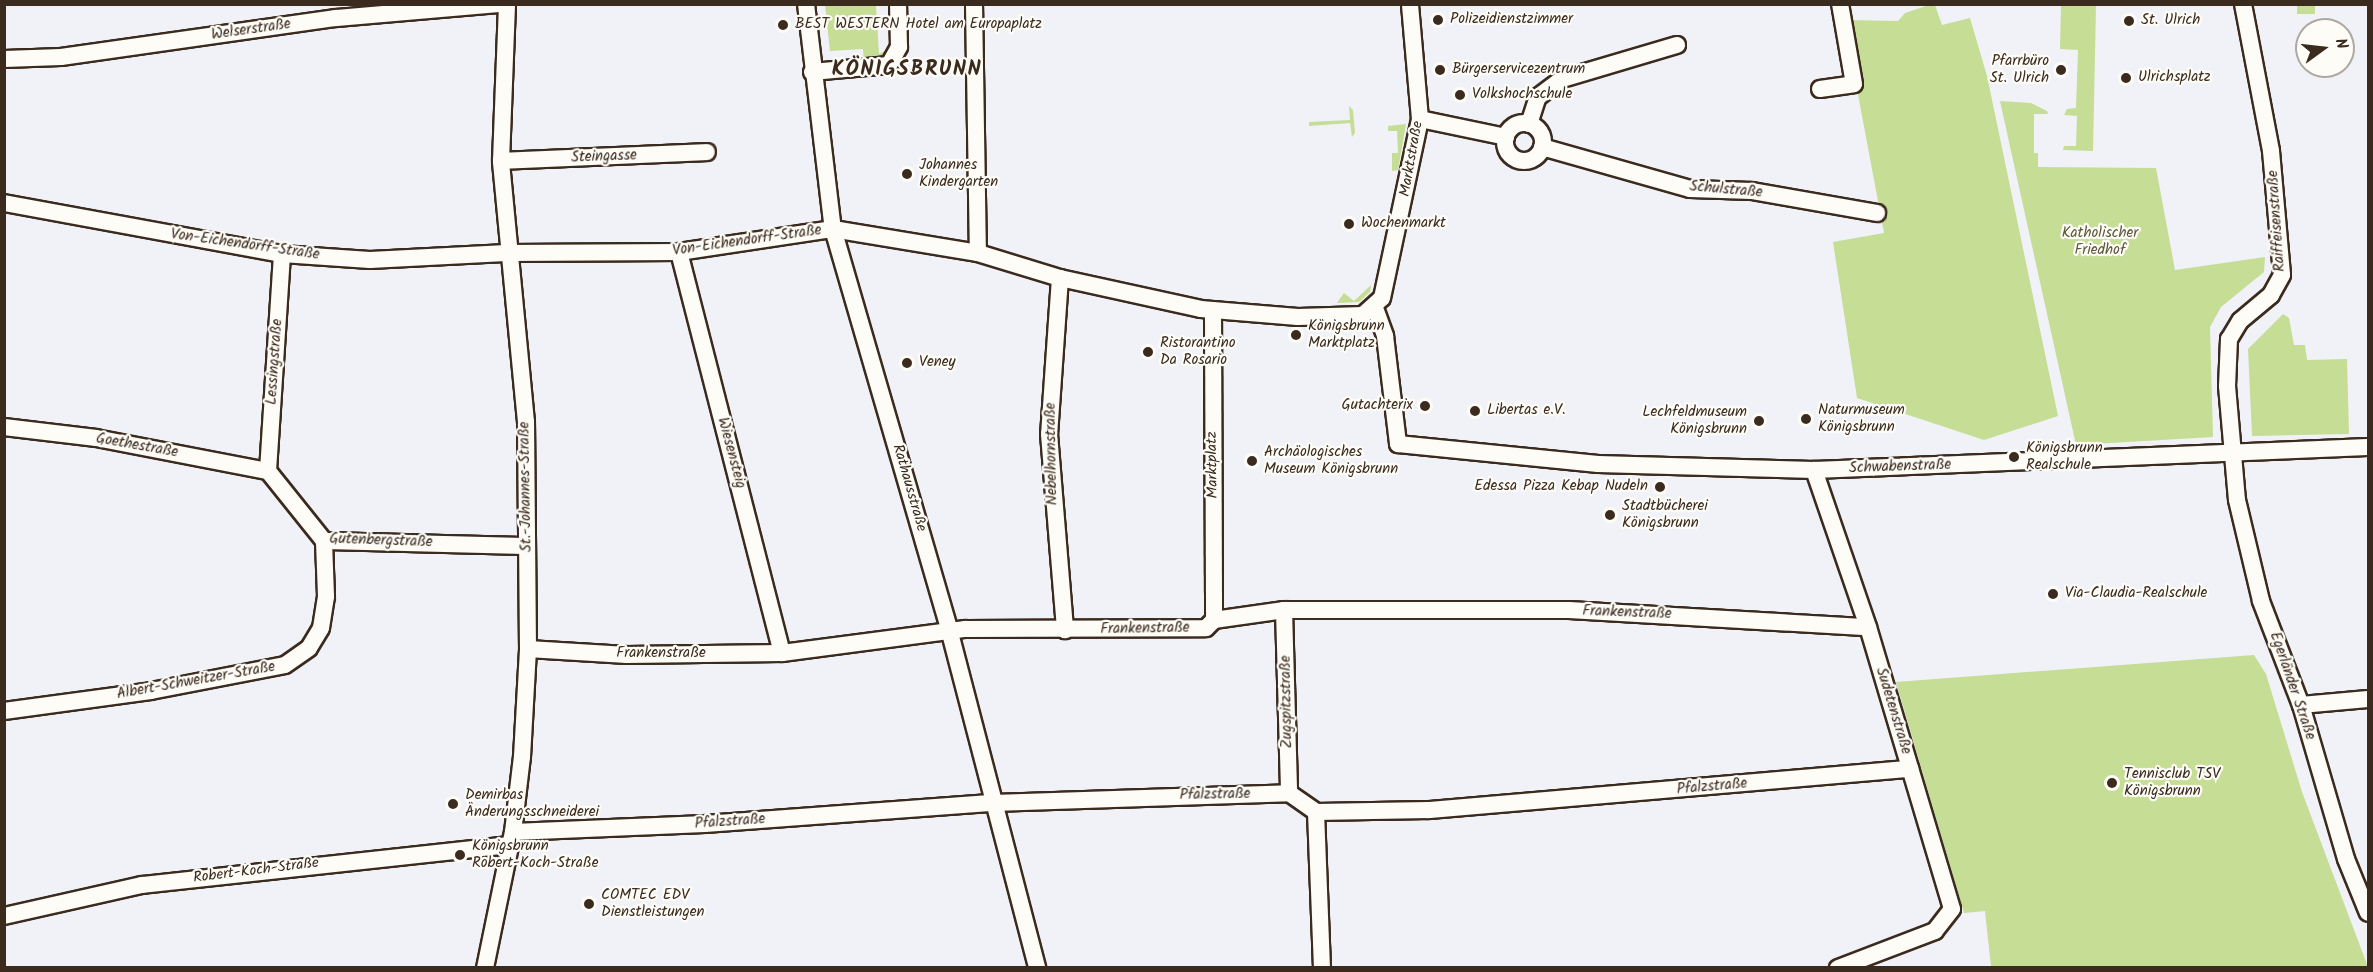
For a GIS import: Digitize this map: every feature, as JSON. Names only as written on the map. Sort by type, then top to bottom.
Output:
[{"type":"street","name":"Welserstraße","points":[[4,59],[61,57],[336,18],[499,4]]},
{"type":"street","name":"St.-Johannes-Straße","points":[[485,968],[512,839],[522,757],[528,649],[524,389],[508,253],[501,161],[507,4]]},
{"type":"street","name":"Rathausstraße","points":[[806,4],[812,72],[833,230],[950,633],[1037,968]]},
{"type":"street","points":[[812,72],[889,64],[898,54],[898,4]]},
{"type":"street","points":[[974,4],[978,253]]},
{"type":"street","name":"Marktstraße","points":[[1375,308],[1382,298],[1394,249],[1420,119],[1410,4]]},
{"type":"street","points":[[1820,89],[1854,84],[1840,4]]},
{"type":"street","name":"Raiffeisenstraße","points":[[2233,454],[2229,339],[2240,321],[2271,295],[2282,275],[2271,151],[2243,4]]},
{"type":"street","points":[[1529,124],[1538,97],[1562,78],[1677,45]]},
{"type":"street","points":[[1420,119],[1506,137]]},
{"type":"street","points":[[1529,124],[1542,135],[1542,147],[1531,160],[1519,161],[1506,149],[1506,137],[1512,127],[1529,124]]},
{"type":"street","name":"Schulstraße","points":[[1542,147],[1690,189],[1752,191],[1877,213]]},
{"type":"street","name":"Steingasse","points":[[501,161],[707,152]]},
{"type":"street","name":"Von-Eichendorff-Straße","points":[[4,203],[282,254],[370,260],[508,253],[679,252],[833,230],[978,253],[1060,278],[1213,310],[1325,317],[1363,315],[1375,308]]},
{"type":"street","name":"Wiesensteig","points":[[679,252],[782,653]]},
{"type":"street","name":"Lessingstraße","points":[[268,471],[282,254]]},
{"type":"street","name":"Nebelhornstraße","points":[[1060,278],[1049,434],[1065,630]]},
{"type":"street","name":"Schwabenstraße","points":[[1375,308],[1385,336],[1398,444],[1598,464],[1814,470],[2368,447]]},
{"type":"street","name":"Marktplatz","points":[[1213,310],[1214,620]]},
{"type":"street","name":"Goethestraße","points":[[4,427],[94,438],[268,471]]},
{"type":"street","name":"Egerländer Straße","points":[[2233,454],[2243,537],[2261,601],[2301,705],[2346,860],[2368,913]]},
{"type":"street","name":"Sudetenstraße","points":[[1814,470],[1868,627],[1952,909],[1935,931],[1838,968]]},
{"type":"street","name":"Gutenbergstraße","points":[[268,471],[324,541],[526,546]]},
{"type":"street","name":"Albert-Schweitzer-Straße","points":[[4,711],[151,691],[285,665],[309,648],[321,628],[326,596],[324,541]]},
{"type":"street","name":"Frankenstraße","points":[[528,649],[651,655],[782,653],[950,633],[965,629],[1065,630],[1206,627],[1214,620],[1284,610],[1569,610],[1868,627]]},
{"type":"street","name":"Zugspitzstraße","points":[[1284,610],[1289,793]]},
{"type":"street","points":[[2301,705],[2368,699]]},
{"type":"street","name":"Pfalzstraße","points":[[1316,812],[1440,809],[1910,769]]},
{"type":"street","points":[[1289,793],[1316,812],[1322,968]]},
{"type":"street","name":"Pfalzstraße","points":[[512,839],[993,803],[1289,793]]},
{"type":"street","name":"Robert-Koch-Straße","points":[[4,916],[142,885],[512,839]]},
{"type":"green space","points":[[825,5],[876,5],[879,54],[892,47],[886,56],[864,63],[863,49],[830,51]]},
{"type":"green space","points":[[1935,5],[1942,25],[1970,18],[1987,76],[2058,416],[1984,440],[1857,398],[1833,242],[1884,233],[1844,20],[1898,21],[1905,13]]},
{"type":"green space","points":[[2061,5],[2096,5],[2093,151],[2063,150],[2064,146],[2076,146],[2077,116],[2064,115],[2067,109],[2076,108],[2078,50],[2060,49]]},
{"type":"green space","points":[[2297,5],[2315,5],[2315,14],[2297,14]]},
{"type":"green space","name":"Katholischer Friedhof","points":[[2000,101],[2031,103],[2047,111],[2048,114],[2034,114],[2034,153],[2038,153],[2038,167],[2156,168],[2175,270],[2265,257],[2264,272],[2221,307],[2210,327],[2213,437],[2076,445]]},
{"type":"green space","points":[[1349,106],[1353,110],[1355,133],[1352,137],[1350,123],[1309,126],[1309,122],[1350,120]]},
{"type":"green space","points":[[1406,124],[1398,170],[1392,171],[1392,153],[1398,153],[1397,131],[1388,131],[1388,126]]},
{"type":"green space","points":[[1371,285],[1370,292],[1359,302],[1337,303],[1344,293],[1354,301]]},
{"type":"green space","points":[[2283,314],[2289,318],[2294,345],[2305,345],[2307,360],[2347,359],[2349,434],[2252,436],[2248,349]]},
{"type":"green space","points":[[2254,655],[2266,674],[2302,792],[2368,967],[1991,967],[1985,911],[1964,913],[1896,682]]},
{"type":"place","name":"Polizeidienstzimmer","points":[[1438,20]]},
{"type":"place","name":"St. Ulrich","points":[[2129,21]]},
{"type":"place","name":"BEST WESTERN Hotel am Europaplatz","points":[[783,25]]},
{"type":"place","name":"Bürgerservicezentrum","points":[[1440,70]]},
{"type":"place","name":"Pfarrbüro St. Ulrich","points":[[2061,70]]},
{"type":"place","name":"Ulrichsplatz","points":[[2126,78]]},
{"type":"place","name":"Volkshochschule","points":[[1460,95]]},
{"type":"place","name":"Johannes Kindergarten","points":[[907,174]]},
{"type":"place","name":"Wochenmarkt","points":[[1349,224]]},
{"type":"place","name":"Königsbrunn Marktplatz","points":[[1296,335]]},
{"type":"place","name":"Ristorantino Da Rosario","points":[[1148,352]]},
{"type":"place","name":"Veney","points":[[907,363]]},
{"type":"place","name":"Gutachterix","points":[[1425,406]]},
{"type":"place","name":"Libertas e.V.","points":[[1475,411]]},
{"type":"place","name":"Naturmuseum Königsbrunn","points":[[1806,419]]},
{"type":"place","name":"Lechfeldmuseum Königsbrunn","points":[[1759,421]]},
{"type":"place","name":"Königsbrunn Realschule","points":[[2014,457]]},
{"type":"place","name":"Archäologisches Museum Königsbrunn","points":[[1252,461]]},
{"type":"place","name":"Edessa Pizza Kebap Nudeln","points":[[1660,487]]},
{"type":"place","name":"Stadtbücherei Königsbrunn","points":[[1610,515]]},
{"type":"place","name":"Via-Claudia-Realschule","points":[[2053,594]]},
{"type":"place","name":"Tennisclub TSV Königsbrunn","points":[[2112,783]]},
{"type":"place","name":"Demirbas Änderungsschneiderei","points":[[453,804]]},
{"type":"place","name":"Königsbrunn Robert-Koch-Straße","points":[[460,855]]},
{"type":"place","name":"COMTEC EDV Dienstleistungen","points":[[589,904]]},
{"type":"district","name":"KÖNIGSBRUNN","points":[[907,70]]}]
